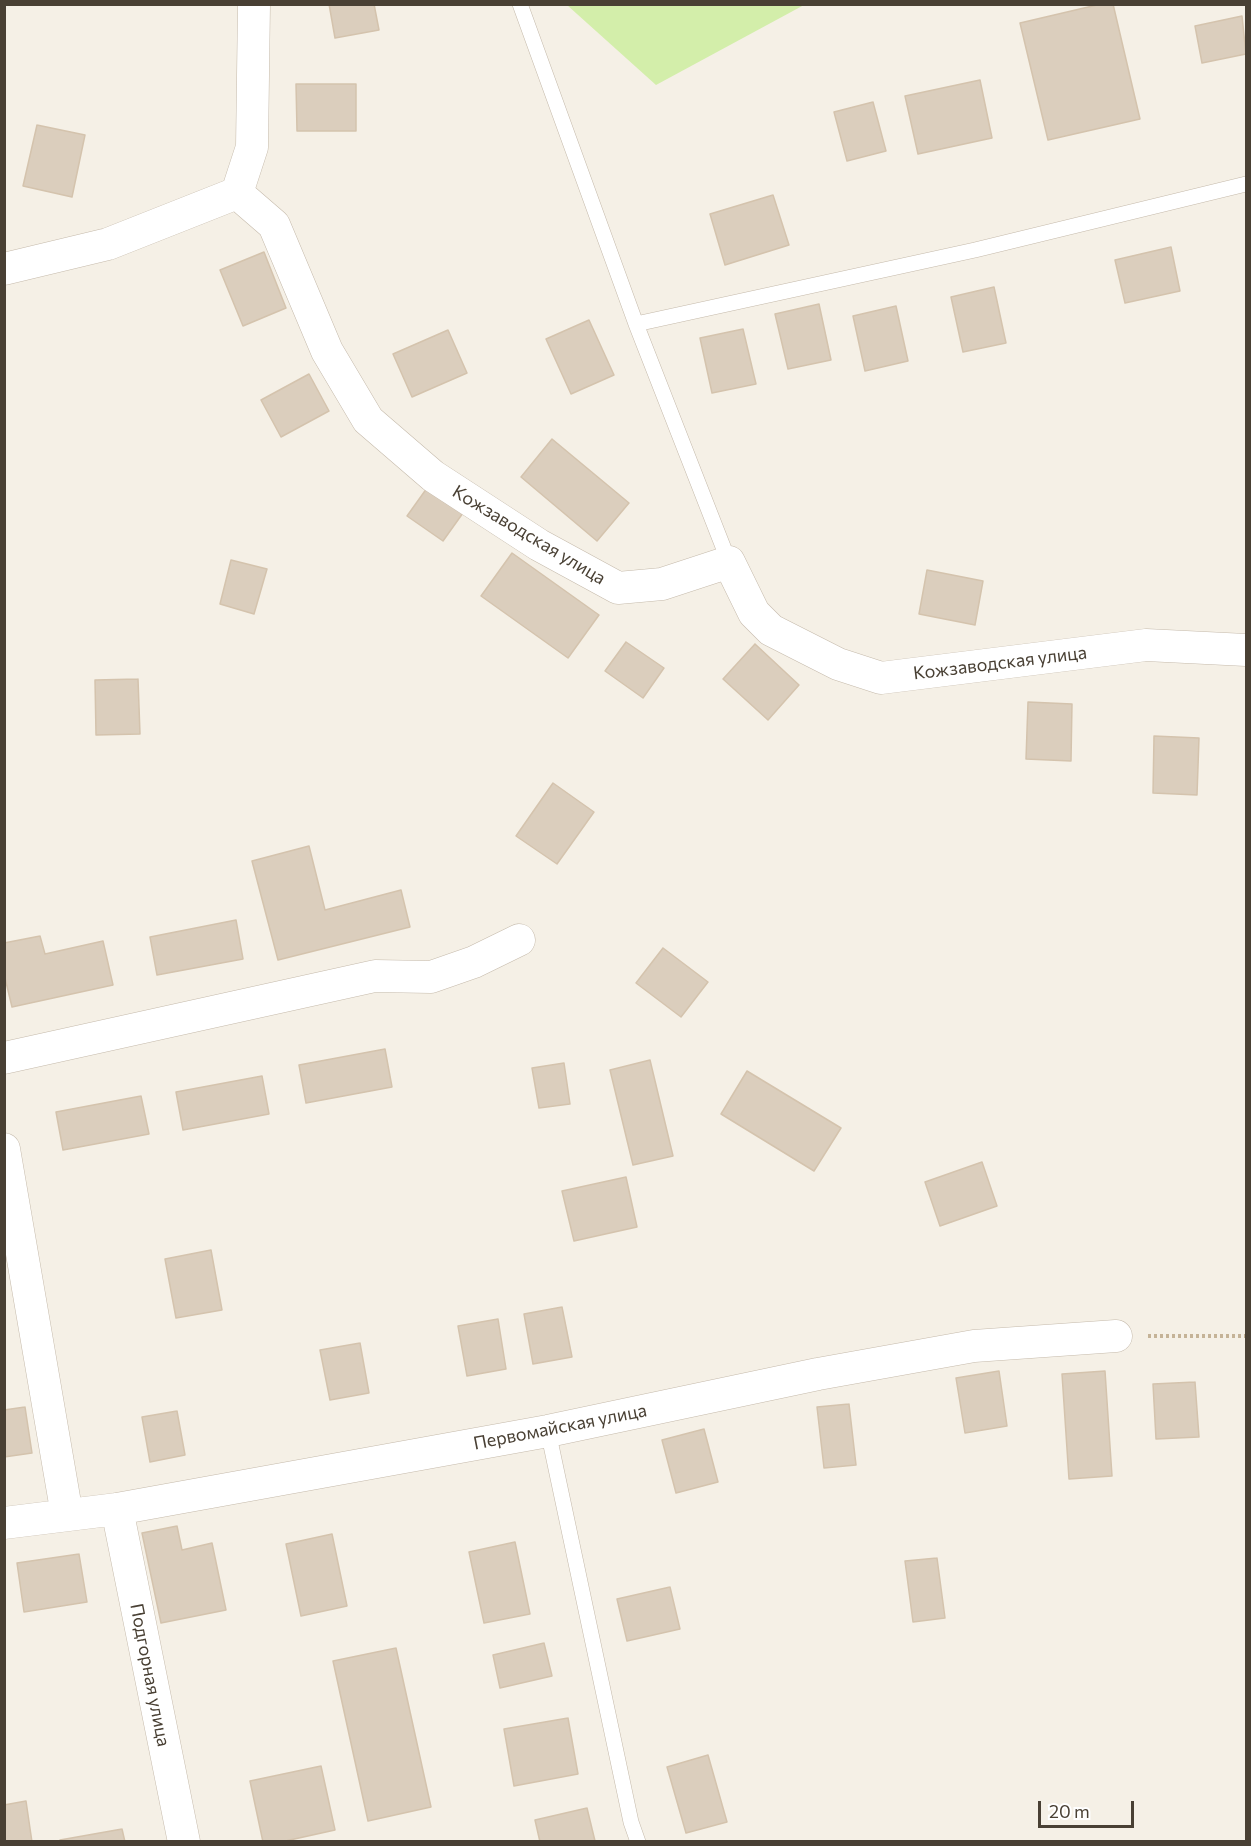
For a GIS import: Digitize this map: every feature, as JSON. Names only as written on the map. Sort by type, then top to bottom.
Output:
[{"type":"street","points":[[4,269],[108,244],[237,193],[252,147],[254,4]]},
{"type":"street","name":"Кожзаводская улица","points":[[237,193],[274,225],[327,351],[368,420],[433,476],[539,545],[618,588],[662,584],[729,562],[754,613],[771,630],[838,664],[881,678],[1146,645],[1246,650]]},
{"type":"street","points":[[4,1058],[375,976],[431,977],[474,962],[519,940]]},
{"type":"street","points":[[4,1149],[67,1515]]},
{"type":"street","name":"Первомайская улица","points":[[4,1523],[117,1509],[548,1431],[818,1374],[974,1346],[1116,1336]]},
{"type":"street","name":"Подгорная улица","points":[[117,1509],[184,1842]]},
{"type":"lane","points":[[520,4],[636,324],[729,562]]},
{"type":"lane","points":[[636,324],[975,250],[1246,184]]},
{"type":"lane","points":[[548,1431],[629,1811],[638,1842]]},
{"type":"path","points":[[1116,1336],[1246,1336]]},
{"type":"green space","points":[[567,5],[804,5],[656,85]]},
{"type":"building","points":[[329,4],[374,4],[379,30],[335,38]]},
{"type":"building","points":[[1101,4],[1113,4],[1140,119],[1048,140],[1020,23]]},
{"type":"building","points":[[1242,16],[1246,54],[1202,63],[1195,26]]},
{"type":"building","points":[[980,80],[992,138],[918,154],[905,96]]},
{"type":"building","points":[[296,84],[356,84],[356,131],[297,131]]},
{"type":"building","points":[[873,102],[886,151],[847,161],[834,112]]},
{"type":"building","points":[[37,125],[85,135],[72,197],[23,186]]},
{"type":"building","points":[[773,195],[789,245],[725,265],[710,214]]},
{"type":"building","points":[[1171,247],[1180,291],[1125,303],[1115,260]]},
{"type":"building","points":[[264,252],[286,308],[243,326],[220,270]]},
{"type":"building","points":[[994,287],[1006,343],[963,352],[951,297]]},
{"type":"building","points":[[819,304],[831,360],[788,369],[775,314]]},
{"type":"building","points":[[896,306],[908,361],[865,371],[853,316]]},
{"type":"building","points":[[589,320],[614,375],[571,394],[546,339]]},
{"type":"building","points":[[743,329],[756,384],[712,393],[700,338]]},
{"type":"building","points":[[448,330],[467,373],[412,397],[393,354]]},
{"type":"building","points":[[309,374],[329,411],[281,437],[261,400]]},
{"type":"building","points":[[552,439],[629,503],[597,541],[521,477]]},
{"type":"building","points":[[427,488],[463,513],[443,541],[407,516]]},
{"type":"building","points":[[512,553],[599,615],[568,658],[481,596]]},
{"type":"building","points":[[231,560],[267,569],[254,614],[220,604]]},
{"type":"building","points":[[927,570],[983,581],[975,625],[919,614]]},
{"type":"building","points":[[626,642],[664,668],[643,698],[605,671]]},
{"type":"building","points":[[755,644],[799,685],[768,720],[723,679]]},
{"type":"building","points":[[138,679],[140,734],[96,735],[95,680]]},
{"type":"building","points":[[1028,702],[1072,704],[1071,761],[1026,759]]},
{"type":"building","points":[[1154,736],[1199,738],[1197,795],[1153,793]]},
{"type":"building","points":[[553,783],[594,812],[557,864],[516,836]]},
{"type":"building","points":[[309,846],[325,910],[401,890],[410,927],[278,960],[252,861]]},
{"type":"building","points":[[236,920],[243,959],[157,975],[150,937]]},
{"type":"building","points":[[40,936],[45,954],[103,941],[113,985],[12,1007],[4,974],[4,943]]},
{"type":"building","points":[[663,948],[708,982],[681,1017],[636,983]]},
{"type":"building","points":[[385,1049],[392,1087],[306,1103],[299,1065]]},
{"type":"building","points":[[650,1060],[673,1156],[633,1165],[610,1070]]},
{"type":"building","points":[[564,1063],[570,1104],[539,1108],[532,1068]]},
{"type":"building","points":[[747,1071],[841,1128],[814,1171],[721,1114]]},
{"type":"building","points":[[262,1076],[269,1114],[183,1130],[176,1092]]},
{"type":"building","points":[[141,1096],[149,1134],[63,1150],[56,1112]]},
{"type":"building","points":[[982,1162],[997,1206],[940,1226],[925,1182]]},
{"type":"building","points":[[626,1177],[637,1227],[574,1241],[562,1191]]},
{"type":"building","points":[[211,1250],[222,1310],[176,1318],[165,1259]]},
{"type":"building","points":[[562,1307],[572,1357],[533,1364],[524,1314]]},
{"type":"building","points":[[498,1319],[506,1369],[467,1376],[458,1326]]},
{"type":"building","points":[[360,1343],[369,1393],[330,1400],[320,1350]]},
{"type":"building","points":[[999,1371],[1007,1426],[965,1433],[956,1378]]},
{"type":"building","points":[[1105,1371],[1112,1476],[1069,1479],[1062,1374]]},
{"type":"building","points":[[1195,1382],[1199,1437],[1156,1439],[1153,1384]]},
{"type":"building","points":[[849,1404],[856,1465],[824,1468],[817,1407]]},
{"type":"building","points":[[25,1407],[32,1453],[4,1457],[4,1410]]},
{"type":"building","points":[[177,1411],[185,1455],[150,1462],[142,1417]]},
{"type":"building","points":[[704,1429],[718,1482],[676,1493],[662,1440]]},
{"type":"building","points":[[177,1526],[182,1550],[212,1543],[226,1610],[161,1623],[142,1533]]},
{"type":"building","points":[[332,1534],[347,1606],[301,1616],[286,1544]]},
{"type":"building","points":[[515,1542],[530,1614],[484,1623],[469,1552]]},
{"type":"building","points":[[79,1554],[87,1602],[24,1612],[17,1563]]},
{"type":"building","points":[[937,1558],[945,1618],[913,1622],[905,1561]]},
{"type":"building","points":[[670,1587],[680,1629],[627,1641],[617,1599]]},
{"type":"building","points":[[544,1643],[552,1676],[500,1688],[493,1655]]},
{"type":"building","points":[[396,1648],[431,1807],[368,1821],[333,1661]]},
{"type":"building","points":[[568,1718],[578,1774],[514,1786],[504,1729]]},
{"type":"building","points":[[708,1755],[727,1822],[686,1833],[667,1767]]},
{"type":"building","points":[[321,1766],[335,1830],[281,1842],[263,1842],[250,1781]]},
{"type":"building","points":[[26,1801],[32,1842],[4,1842],[4,1805]]},
{"type":"building","points":[[587,1808],[595,1841],[540,1842],[535,1820]]},
{"type":"building","points":[[122,1829],[125,1842],[60,1842],[60,1840]]}]
